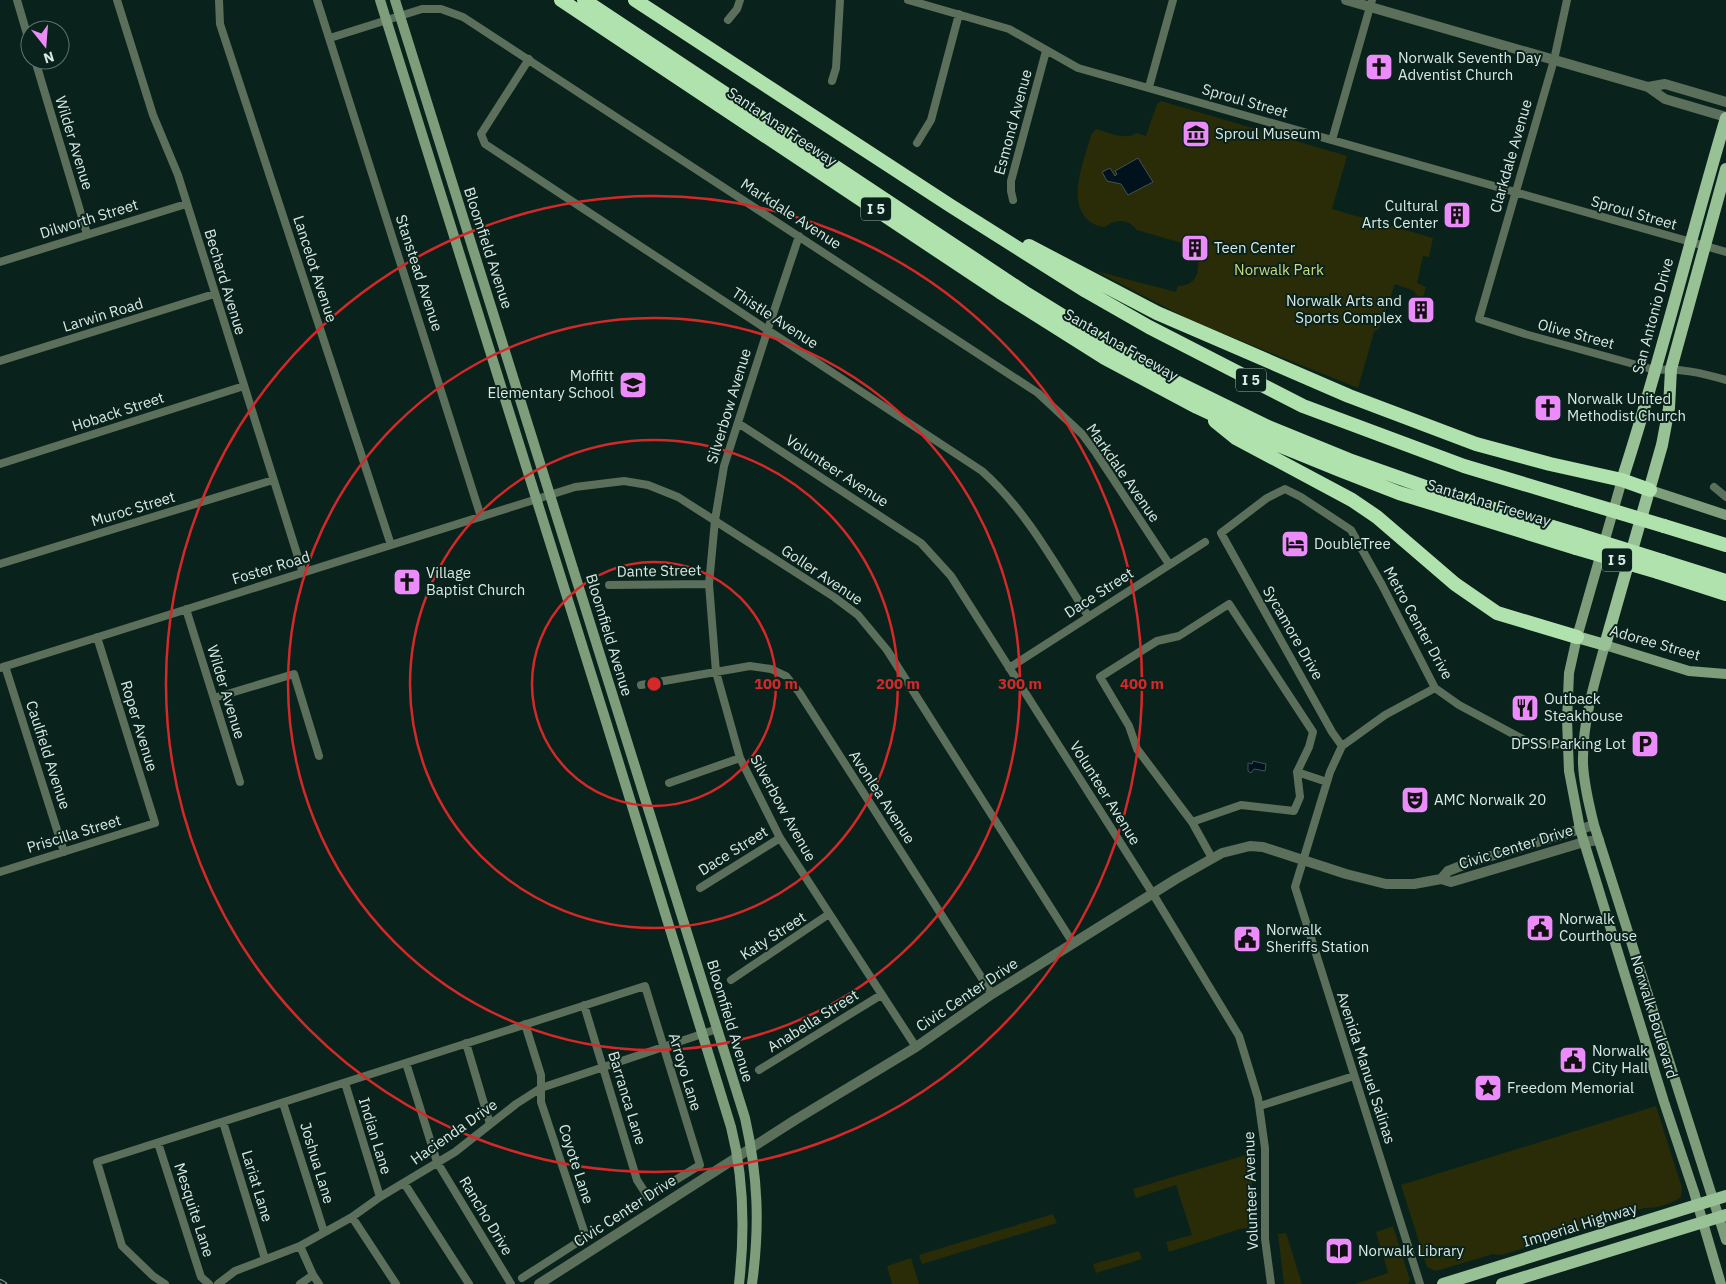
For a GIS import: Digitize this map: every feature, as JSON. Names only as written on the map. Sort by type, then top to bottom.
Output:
[{"type":"highway","name":"Santa Ana Freeway","points":[[561,0],[1000,292],[1105,358],[1197,407],[1276,444],[1400,493],[1660,566],[1726,594]]},
{"type":"highway","points":[[584,0],[1027,294],[1134,360],[1268,426],[1349,460],[1577,542]]},
{"type":"highway","name":"Santa Ana Freeway","points":[[636,0],[951,206],[1086,291],[1149,327],[1303,406],[1464,466],[1726,545]]},
{"type":"highway","points":[[951,206],[1157,313],[1314,382],[1476,444],[1550,464],[1622,480],[1650,490]]},
{"type":"highway","points":[[1197,407],[1236,438],[1352,500],[1377,517],[1456,584],[1497,613],[1577,637]]},
{"type":"highway","points":[[1660,566],[1726,580]]},
{"type":"main road","name":"Bloomfield Avenue","points":[[380,0],[598,695],[738,1156],[743,1225],[743,1250],[739,1284]]},
{"type":"main road","name":"Bloomfield Avenue","points":[[395,0],[745,1118],[757,1188],[757,1252],[752,1284]]},
{"type":"main road","name":"San Antonio Drive","points":[[1577,637],[1656,370],[1726,118]]},
{"type":"main road","name":"San Antonio Drive","points":[[1605,645],[1662,446],[1670,408],[1671,368],[1694,279],[1726,169]]},
{"type":"main road","points":[[509,410],[522,406]]},
{"type":"main road","points":[[1650,490],[1726,515]]},
{"type":"main road","points":[[565,590],[578,586]]},
{"type":"main road","name":"Adoree Street","points":[[1577,637],[1689,671],[1726,674]]},
{"type":"main road","name":"Norwalk Boulevard","points":[[1577,637],[1569,672],[1567,745],[1572,795],[1580,829],[1721,1284]]},
{"type":"main road","name":"Norwalk Boulevard","points":[[1605,645],[1591,698],[1584,744],[1585,786],[1594,825],[1713,1200],[1722,1216],[1726,1240]]},
{"type":"main road","points":[[598,695],[610,691]]},
{"type":"main road","points":[[680,964],[696,960]]},
{"type":"main road","name":"Imperial Highway","points":[[1443,1284],[1726,1196]]},
{"type":"main road","points":[[1502,1284],[1722,1216]]},
{"type":"street","points":[[17,0],[23,20]]},
{"type":"street","name":"Bechard Avenue","points":[[117,0],[152,115],[178,175],[303,573]]},
{"type":"street","name":"Lancelot Avenue","points":[[219,0],[220,24],[391,545]]},
{"type":"street","name":"Stanstead Avenue","points":[[317,0],[481,517]]},
{"type":"street","points":[[728,20],[737,10],[740,0]]},
{"type":"street","points":[[832,81],[836,68],[840,0]]},
{"type":"street","name":"Sproul Street","points":[[908,0],[1008,29],[1078,68],[1726,252]]},
{"type":"street","points":[[1149,87],[1173,0]]},
{"type":"street","points":[[1346,0],[1371,4],[1648,87],[1665,99],[1726,118]]},
{"type":"street","name":"Clarkdale Avenue","points":[[1479,319],[1554,60],[1567,0]]},
{"type":"street","points":[[1332,140],[1371,4]]},
{"type":"street","name":"Markdale Avenue","points":[[330,38],[422,9],[452,11],[463,17],[1038,392],[1086,440],[1169,564]]},
{"type":"street","points":[[917,143],[931,120],[959,14]]},
{"type":"street","name":"Esmond Avenue","points":[[1013,200],[1011,180],[1046,51]]},
{"type":"street","name":"Thistle Avenue","points":[[529,59],[481,134],[484,144],[982,470],[996,483],[1023,516],[1088,616]]},
{"type":"street","name":"Wilder Avenue","points":[[38,70],[86,234]]},
{"type":"street","points":[[1648,87],[1665,84],[1726,102]]},
{"type":"street","name":"Dilworth Street","points":[[0,260],[186,204]]},
{"type":"street","name":"Silverbow Avenue","points":[[799,236],[724,466],[715,520],[709,584],[716,672],[740,758],[780,838],[916,1047]]},
{"type":"street","name":"Larwin Road","points":[[0,361],[214,294]]},
{"type":"street","name":"Olive Street","points":[[1479,319],[1525,334],[1656,370],[1671,368],[1686,370],[1726,380]]},
{"type":"street","name":"Hoback Street","points":[[0,464],[244,386]]},
{"type":"street","name":"Volunteer Avenue","points":[[738,423],[921,543],[951,576],[1153,894],[1239,1036],[1260,1106],[1265,1148],[1265,1239],[1271,1284]]},
{"type":"street","name":"Muroc Street","points":[[0,564],[273,480]]},
{"type":"street","name":"Goller Avenue","points":[[550,495],[575,487],[624,481],[648,485],[678,497],[834,597],[858,615],[886,650],[1073,944]]},
{"type":"street","points":[[1714,487],[1726,497]]},
{"type":"street","name":"Metro Center Drive","points":[[1221,533],[1267,498],[1285,489],[1301,497],[1351,530],[1382,585],[1435,688],[1459,705],[1530,743],[1567,745]]},
{"type":"street","name":"Foster Road","points":[[2,667],[550,495]]},
{"type":"street","name":"Sycamore Drive","points":[[1221,533],[1332,732],[1342,746]]},
{"type":"street","name":"Dace Street","points":[[1009,668],[1205,542]]},
{"type":"street","name":"Dante Street","points":[[609,585],[709,584]]},
{"type":"street","points":[[1192,822],[1241,805],[1294,812],[1300,797],[1297,772],[1309,747],[1313,732],[1229,604],[1179,636],[1157,641],[1100,677],[1129,726],[1137,749],[1192,822],[1212,858]]},
{"type":"street","name":"Wilder Avenue","points":[[186,609],[240,782]]},
{"type":"street","name":"Roper Avenue","points":[[97,638],[155,823]]},
{"type":"street","name":"Avonlea Avenue","points":[[641,686],[750,666],[771,669],[786,676],[799,692],[992,994]]},
{"type":"street","name":"Caulfield Avenue","points":[[2,667],[64,852]]},
{"type":"street","points":[[214,698],[294,674],[319,756]]},
{"type":"street","points":[[1342,746],[1385,715],[1435,688]]},
{"type":"street","name":"Avenida Manuel Salinas","points":[[1342,746],[1327,782],[1296,882],[1296,890],[1420,1284]]},
{"type":"street","points":[[669,782],[740,758]]},
{"type":"street","points":[[1297,772],[1327,782]]},
{"type":"street","name":"Priscilla Street","points":[[0,872],[155,823]]},
{"type":"street","name":"Civic Center Drive","points":[[1441,879],[1448,871],[1464,865],[1594,825]]},
{"type":"street","name":"Dace Street","points":[[700,888],[780,838]]},
{"type":"street","name":"Civic Center Drive","points":[[539,1284],[751,1147],[916,1047],[992,994],[1212,858],[1235,849],[1250,846],[1263,847],[1346,874],[1386,884],[1414,884],[1441,879],[1451,882],[1584,842],[1599,840]]},
{"type":"street","name":"Katy Street","points":[[731,980],[829,914]]},
{"type":"street","name":"Arroyo Lane","points":[[584,1005],[645,986],[700,1165],[648,1197]]},
{"type":"street","name":"Anabella Street","points":[[759,1070],[881,995]]},
{"type":"street","points":[[166,1284],[153,1276],[122,1246],[97,1162],[584,1005]]},
{"type":"street","name":"Barranca Lane","points":[[584,1005],[637,1180],[648,1197]]},
{"type":"street","name":"Coyote Lane","points":[[522,1278],[586,1237],[541,1102],[541,1075],[525,1024]]},
{"type":"street","name":"Hacienda Drive","points":[[218,1284],[235,1271],[300,1246],[352,1217],[380,1197],[455,1152],[516,1104],[541,1088],[717,1029]]},
{"type":"street","points":[[466,1043],[490,1124]]},
{"type":"street","name":"Rancho Drive","points":[[406,1063],[437,1162],[511,1284]]},
{"type":"street","points":[[1260,1106],[1354,1076]]},
{"type":"street","name":"Indian Lane","points":[[345,1083],[380,1197]]},
{"type":"street","name":"Joshua Lane","points":[[283,1103],[324,1232]]},
{"type":"street","name":"Lariat Lane","points":[[223,1122],[265,1259]]},
{"type":"street","name":"Mesquite Lane","points":[[158,1143],[201,1276],[209,1284]]},
{"type":"street","points":[[404,1183],[469,1284]]},
{"type":"street","points":[[352,1217],[396,1284]]},
{"type":"street","points":[[300,1246],[319,1284]]},
{"type":"street","points":[[300,1284],[313,1275]]},
{"type":"green space","name":"Norwalk Park","points":[[1161,101],[1347,156],[1332,209],[1433,238],[1429,257],[1423,256],[1417,283],[1426,287],[1423,298],[1416,295],[1414,291],[1395,284],[1379,329],[1374,332],[1358,388],[1192,321],[1096,271],[1176,292],[1178,286],[1193,281],[1197,274],[1198,259],[1193,254],[1183,250],[1185,244],[1137,230],[1134,226],[1122,221],[1113,222],[1105,227],[1096,225],[1088,220],[1078,202],[1079,179],[1091,135],[1096,129],[1122,136],[1136,133],[1146,136],[1157,104]]},
{"type":"green space","points":[[1656,1106],[1682,1188],[1681,1197],[1663,1205],[1644,1208],[1580,1227],[1572,1233],[1502,1255],[1493,1254],[1436,1271],[1427,1267],[1401,1185]]},
{"type":"green space","points":[[1252,1153],[1252,1227],[1240,1229],[1169,1252],[1166,1242],[1192,1235],[1176,1185],[1136,1198],[1133,1189]]},
{"type":"green space","points":[[1053,1214],[1057,1223],[922,1264],[919,1255]]},
{"type":"green space","points":[[1393,1226],[1410,1280],[1408,1284],[1355,1284],[1388,1273],[1376,1232]]},
{"type":"green space","points":[[1286,1233],[1302,1284],[1284,1284],[1278,1234]]},
{"type":"green space","points":[[1139,1251],[1142,1259],[1096,1273],[1093,1264]]},
{"type":"green space","points":[[911,1258],[919,1284],[892,1284],[887,1266]]},
{"type":"water","points":[[1138,158],[1153,182],[1128,195],[1121,184],[1107,181],[1102,172],[1110,168],[1115,176],[1117,174],[1115,171]]},
{"type":"water","points":[[1253,761],[1266,764],[1265,771],[1254,769],[1251,773],[1248,771],[1248,763],[1252,764]]},
{"type":"railway","points":[[0,1281],[5,1284]]},
{"type":"place","name":"Norwalk Seventh Day Adventist Church","points":[[1379,67]]},
{"type":"place","name":"Sproul Museum","points":[[1196,134]]},
{"type":"place","name":"Cultural Arts Center","points":[[1457,215]]},
{"type":"place","name":"Teen Center","points":[[1195,248]]},
{"type":"place","name":"Norwalk Arts and Sports Complex","points":[[1421,310]]},
{"type":"place","name":"Moffitt Elementary School","points":[[633,385]]},
{"type":"place","name":"Norwalk United Methodist Church","points":[[1548,408]]},
{"type":"place","name":"DoubleTree","points":[[1295,544]]},
{"type":"place","name":"Village Baptist Church","points":[[407,582]]},
{"type":"place","name":"Outback Steakhouse","points":[[1525,708]]},
{"type":"place","name":"DPSS Parking Lot","points":[[1645,744]]},
{"type":"place","name":"AMC Norwalk 20","points":[[1415,800]]},
{"type":"place","name":"Norwalk Courthouse","points":[[1540,928]]},
{"type":"place","name":"Norwalk Sheriffs Station","points":[[1247,939]]},
{"type":"place","name":"Norwalk City Hall","points":[[1573,1060]]},
{"type":"place","name":"Freedom Memorial","points":[[1488,1088]]},
{"type":"place","name":"Norwalk Library","points":[[1339,1251]]}]
